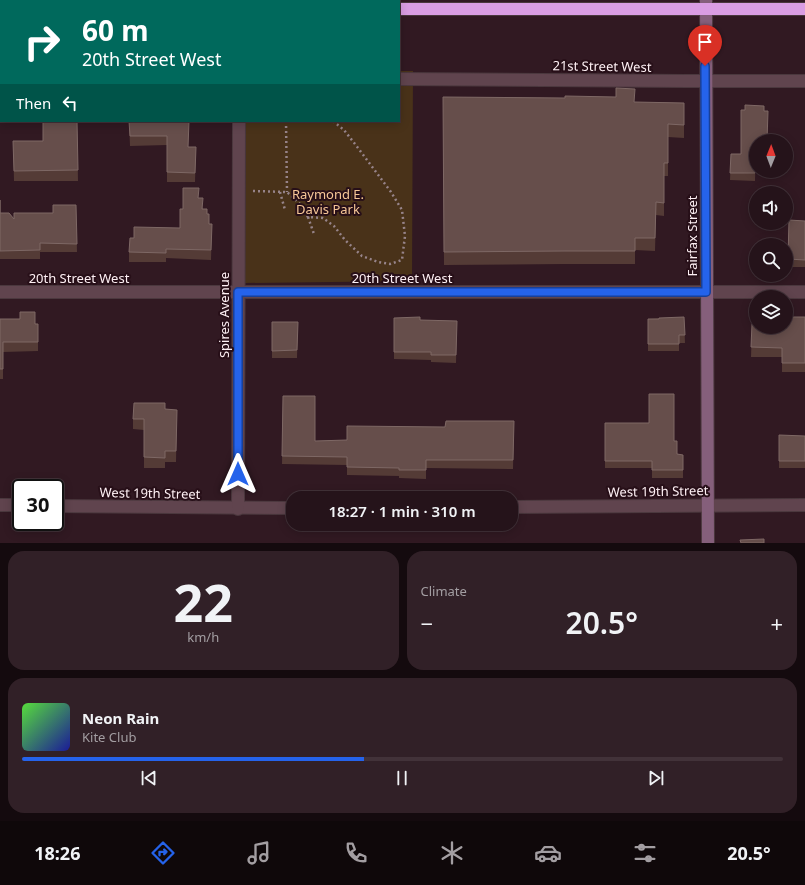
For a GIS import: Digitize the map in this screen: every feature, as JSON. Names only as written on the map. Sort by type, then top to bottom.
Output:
[{"type":"highway","points":[[400,9],[706,4],[805,10]]},
{"type":"street","name":"Fairfax Street","points":[[706,4],[705,81],[708,543]]},
{"type":"street","name":"21st Street West","points":[[400,79],[805,81]]},
{"type":"street","name":"Spires Avenue","points":[[238,508],[239,122]]},
{"type":"street","name":"20th Street West","points":[[0,292],[805,292]]},
{"type":"street","points":[[0,505],[12,505]]},
{"type":"street","name":"West 19th Street","points":[[518,507],[805,505]]},
{"type":"street","name":"West 19th Street","points":[[64,506],[286,508]]},
{"type":"path","points":[[286,122],[287,192]]},
{"type":"path","points":[[308,217],[323,218],[334,226],[345,240],[362,256],[378,262],[390,264],[402,260],[405,236],[402,210],[391,192],[352,140],[344,130],[334,122]]},
{"type":"path","points":[[253,191],[287,192],[299,203],[308,217],[314,234]]},
{"type":"path","points":[[280,192],[285,210]]},
{"type":"green space","name":"Raymond E. Davis Park","points":[[400,71],[413,71],[412,281],[245,283],[246,122],[400,122]]},
{"type":"building","points":[[616,88],[635,89],[634,102],[684,103],[684,125],[668,124],[668,163],[664,163],[664,203],[656,202],[655,238],[635,238],[635,251],[444,252],[443,97],[616,97]]},
{"type":"building","points":[[745,105],[764,106],[764,111],[768,111],[767,134],[749,134],[749,173],[730,173],[731,154],[741,154],[741,110],[745,110]]},
{"type":"building","points":[[43,122],[77,122],[78,170],[14,171],[13,141],[43,141]]},
{"type":"building","points":[[129,122],[189,122],[188,147],[196,147],[195,173],[167,172],[167,136],[130,136]]},
{"type":"building","points":[[183,188],[199,188],[198,198],[203,198],[202,209],[207,209],[207,214],[209,214],[209,224],[212,224],[211,250],[166,249],[166,253],[129,252],[130,238],[134,238],[134,227],[180,228],[180,209],[183,209]]},
{"type":"building","points":[[53,205],[76,205],[77,244],[40,243],[40,250],[0,251],[0,213],[9,213],[14,219],[14,213],[53,213]]},
{"type":"building","points":[[793,220],[805,221],[805,260],[793,259],[793,238],[789,238],[789,230],[793,230]]},
{"type":"building","points":[[20,312],[35,312],[35,324],[38,324],[38,342],[3,342],[3,369],[0,369],[0,319],[20,319]]},
{"type":"building","points":[[420,317],[420,320],[457,321],[456,355],[431,355],[431,352],[394,352],[394,318]]},
{"type":"building","points":[[684,317],[685,335],[679,335],[679,344],[648,344],[648,319]]},
{"type":"building","points":[[793,317],[805,317],[805,363],[782,363],[782,348],[751,347],[752,334],[793,334]]},
{"type":"building","points":[[272,322],[298,322],[297,350],[272,351]]},
{"type":"building","points":[[649,394],[674,394],[674,441],[677,441],[677,454],[683,455],[683,470],[652,470],[652,461],[605,461],[605,423],[649,423]]},
{"type":"building","points":[[283,396],[315,396],[315,441],[347,440],[347,426],[445,427],[446,421],[514,421],[513,460],[426,460],[426,470],[399,470],[399,468],[347,467],[347,457],[282,456]]},
{"type":"building","points":[[134,403],[165,403],[165,409],[177,410],[176,451],[165,451],[165,458],[144,457],[144,419],[133,419]]},
{"type":"building","points":[[779,435],[805,436],[805,461],[779,461]]},
{"type":"building","points":[[764,539],[764,543],[741,543],[740,540]]},
{"type":"route","points":[[238,474],[238,292],[706,292],[705,66]]}]
